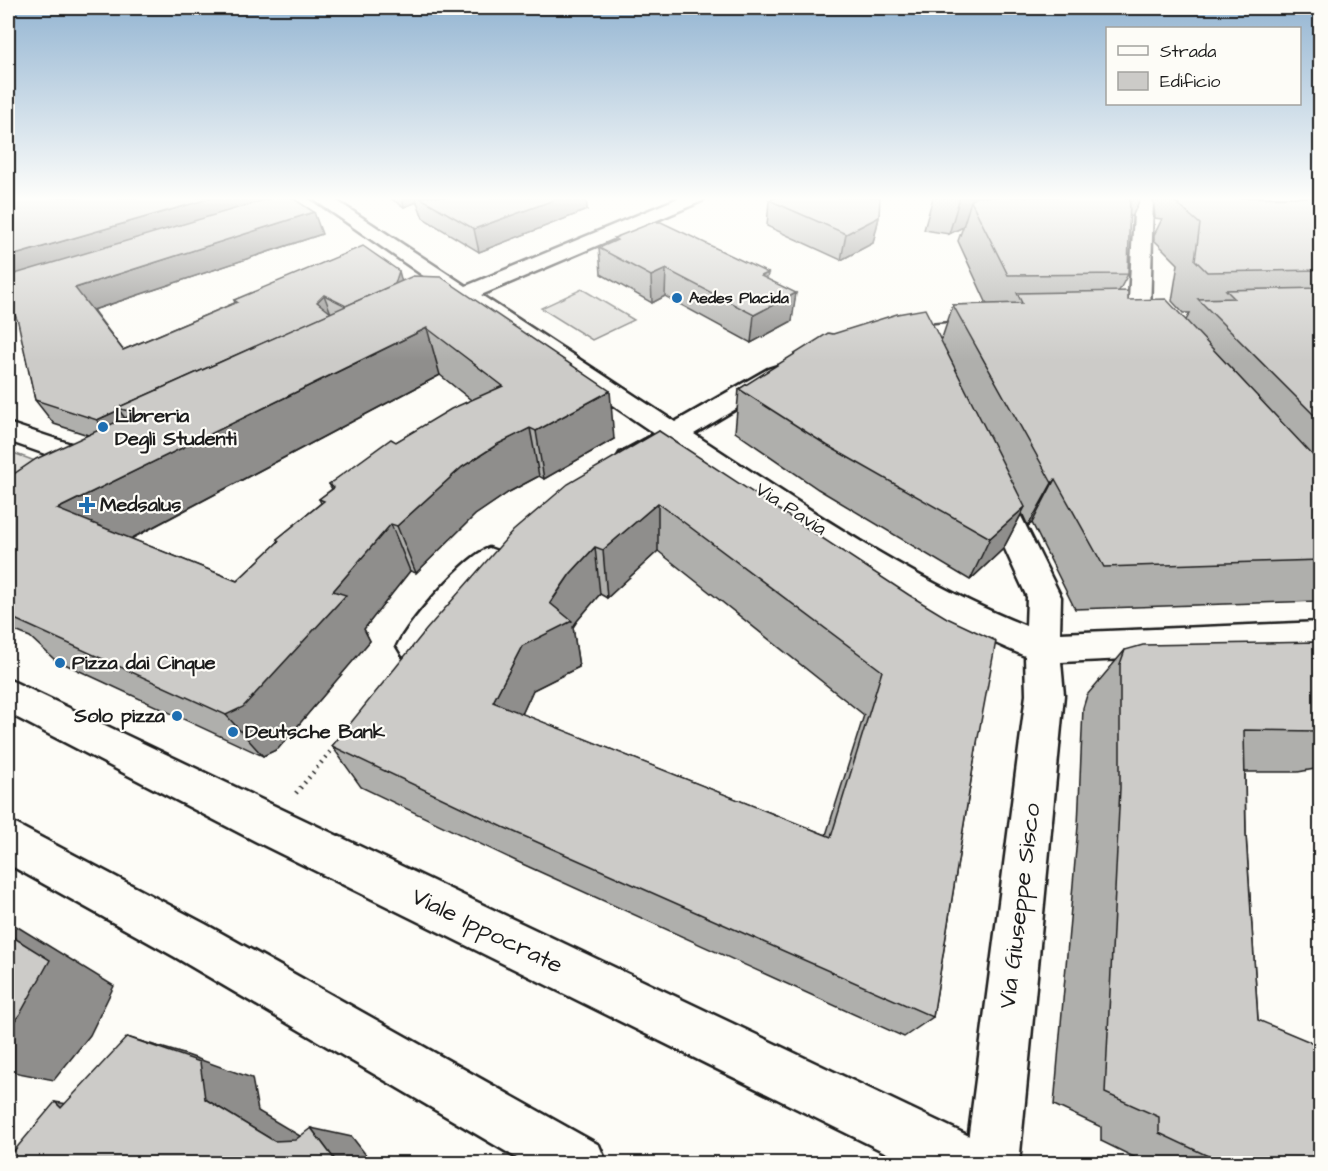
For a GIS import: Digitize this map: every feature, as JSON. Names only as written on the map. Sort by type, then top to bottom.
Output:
[{"type":"street","name":"Via Pavia","points":[[402,252],[674,433],[937,601],[1042,648],[1320,636]]},
{"type":"street","points":[[429,310],[463,293],[563,252]]},
{"type":"street","points":[[1130,324],[1139,316],[1149,252]]},
{"type":"street","points":[[1130,324],[1178,323]]},
{"type":"street","points":[[1130,324],[1170,355]]},
{"type":"street","points":[[870,340],[923,344],[1014,326]]},
{"type":"street","points":[[602,476],[774,375],[796,365]]},
{"type":"street","points":[[9,430],[110,458],[70,482]]},
{"type":"street","name":"Via Giuseppe Sisco","points":[[983,470],[1044,597],[1042,648],[1045,695],[992,1164]]},
{"type":"street","points":[[397,669],[448,604],[510,538]]},
{"type":"street","name":"Viale Ippocrate","points":[[8,695],[270,826],[969,1164]]},
{"type":"street","points":[[8,841],[191,941],[580,1164]]},
{"type":"path","points":[[270,826],[330,752]]},
{"type":"shaded area","points":[[582,289],[634,320],[592,340],[541,308]]},
{"type":"shaded area","points":[[8,451],[62,471],[8,508]]},
{"type":"building","points":[[8,252],[26,252],[8,257]]},
{"type":"building","points":[[90,252],[189,252],[75,288],[123,350],[350,252],[371,252],[399,271],[395,284],[346,306],[324,295],[317,302],[331,313],[117,408],[119,410],[97,420],[35,400],[18,322],[8,299],[8,276]]},
{"type":"building","points":[[606,252],[723,252],[768,273],[761,276],[796,293],[754,315],[666,269],[651,276]]},
{"type":"building","points":[[996,252],[1129,252],[1128,274],[1008,275]]},
{"type":"building","points":[[1196,252],[1320,252],[1320,270],[1207,272],[1195,260]]},
{"type":"building","points":[[413,276],[441,277],[610,391],[536,431],[530,428],[498,444],[462,467],[397,526],[391,524],[333,591],[346,595],[243,707],[226,715],[8,616],[8,478],[36,459],[136,413],[117,408]],"holes":[[[427,328],[503,386],[451,409],[396,442],[391,439],[329,484],[334,488],[319,499],[324,501],[277,539],[279,541],[237,581],[57,509]]]},
{"type":"building","points":[[1320,288],[1320,421],[1198,299],[1234,298],[1226,290]]},
{"type":"building","points":[[1128,291],[1128,300],[1166,299],[1320,463],[1320,560],[1104,567],[1055,479],[1052,483],[953,305],[1022,303],[1017,293]]},
{"type":"building","points":[[925,309],[1025,507],[990,538],[828,446],[739,389],[828,333],[833,334],[897,314]]},
{"type":"building","points":[[659,431],[909,595],[947,618],[996,641],[977,743],[933,1017],[503,827],[332,746],[426,630],[513,531],[568,484]],"holes":[[[658,503],[882,671],[831,837],[493,702],[522,646],[572,621],[550,603],[570,574],[595,547],[603,550]]]},
{"type":"building","points":[[1320,642],[1320,731],[1244,730],[1246,835],[1258,1020],[1320,1046],[1320,1164],[1225,1164],[1159,1133],[1159,1117],[1105,1093],[1120,788],[1120,664],[1125,650],[1143,645]]},
{"type":"building","points":[[8,934],[50,960],[20,1014],[8,1029]]},
{"type":"building","points":[[127,1037],[200,1062],[205,1099],[274,1141],[295,1140],[311,1128],[338,1164],[8,1164],[8,1158],[55,1102],[61,1108]]},
{"type":"place","name":"Aedes Placida","points":[[677,298]]},
{"type":"place","name":"Libreria Degli Studenti","points":[[103,427]]},
{"type":"place","name":"Medsalus","points":[[87,505]]},
{"type":"place","name":"Pizza dai Cinque","points":[[60,663]]},
{"type":"place","name":"Solo pizza","points":[[177,716]]},
{"type":"place","name":"Deutsche Bank","points":[[233,732]]}]
